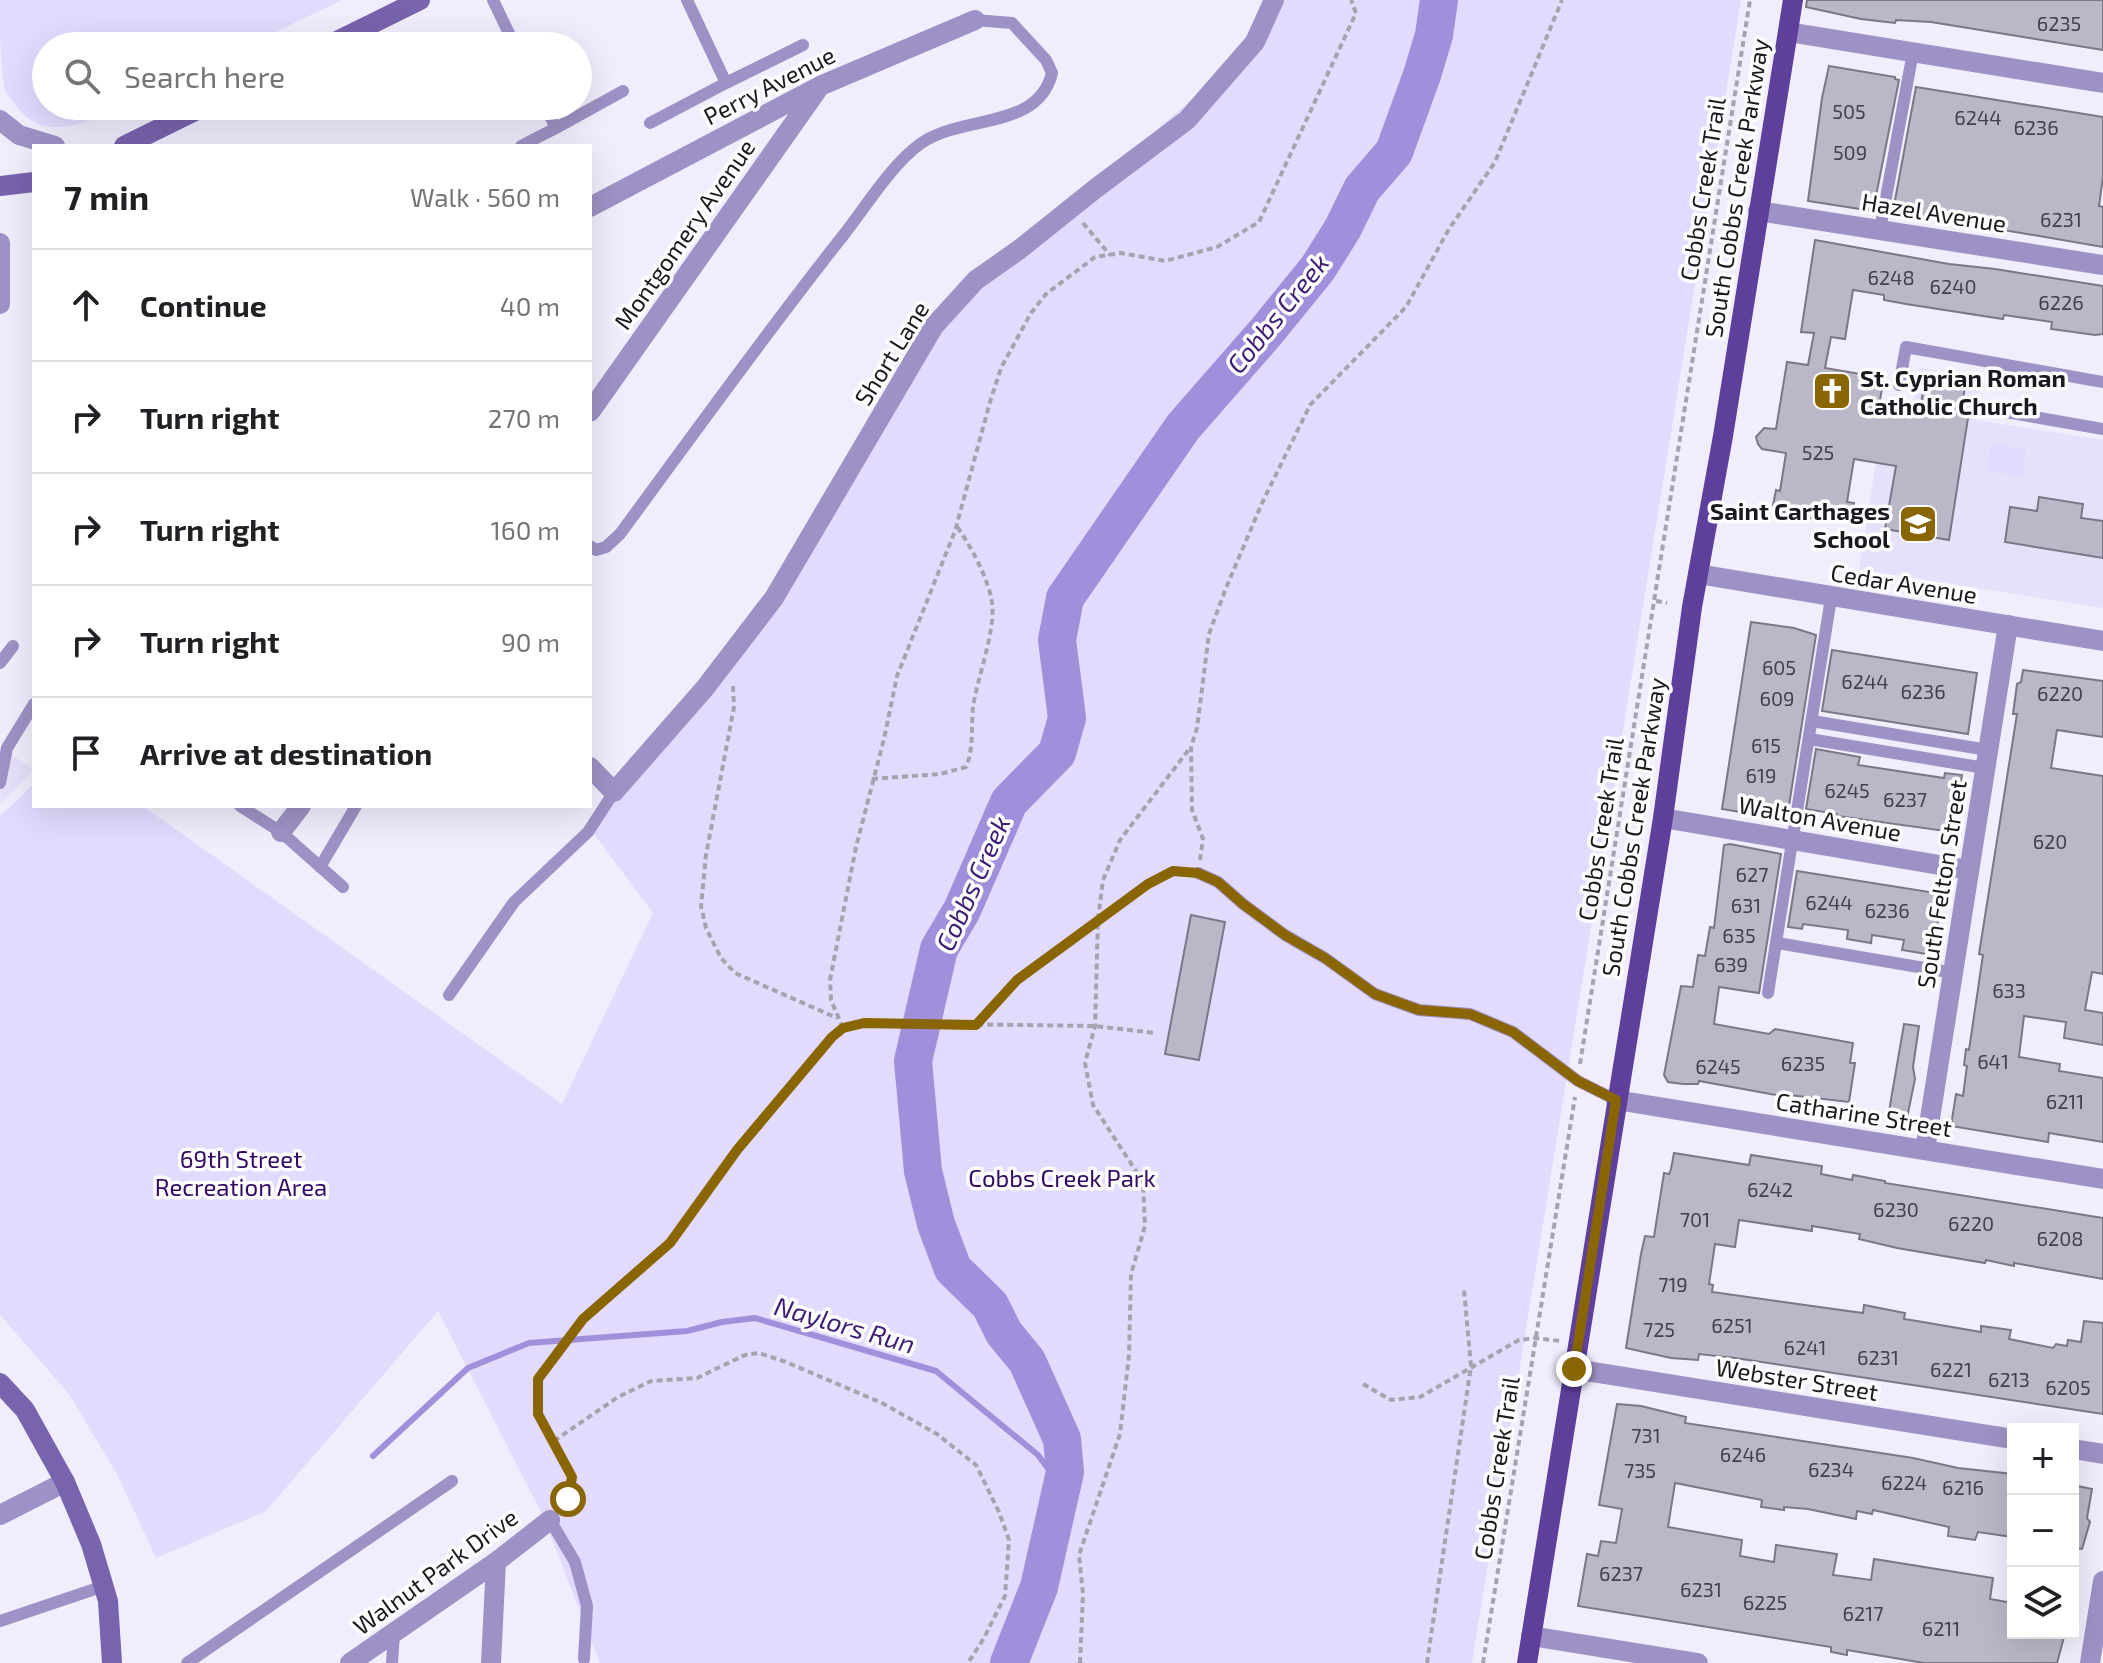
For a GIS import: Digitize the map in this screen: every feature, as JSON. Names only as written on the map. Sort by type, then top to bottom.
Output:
[{"type":"main road","points":[[355,32],[420,0]]},
{"type":"main road","name":"South Cobbs Creek Parkway","points":[[1527,1663],[1663,818],[1698,574],[1793,0]]},
{"type":"main road","points":[[128,144],[177,120]]},
{"type":"main road","points":[[0,186],[32,182]]},
{"type":"main road","points":[[0,1383],[25,1410],[65,1482],[91,1544],[108,1601],[112,1663]]},
{"type":"street","name":"Short Lane","points":[[614,792],[726,661],[774,598],[934,326],[976,280],[1187,120],[1255,42],[1274,0]]},
{"type":"street","name":"Perry Avenue","points":[[592,206],[820,86],[975,20]]},
{"type":"street","points":[[1788,32],[2103,83]]},
{"type":"street","name":"Montgomery Avenue","points":[[592,409],[820,86]]},
{"type":"street","points":[[0,120],[19,135],[48,144]]},
{"type":"street","name":"Hazel Avenue","points":[[1758,211],[2103,265]]},
{"type":"street","points":[[0,243],[0,304]]},
{"type":"street","name":"Cedar Avenue","points":[[1698,574],[2103,641]]},
{"type":"street","name":"South Felton Street","points":[[1925,1150],[2008,625]]},
{"type":"street","points":[[592,769],[614,792]]},
{"type":"street","points":[[281,832],[299,808]]},
{"type":"street","name":"Walton Avenue","points":[[1663,818],[1969,870]]},
{"type":"street","name":"Catharine Street","points":[[1616,1100],[2103,1179]]},
{"type":"street","name":"Webster Street","points":[[1574,1369],[2007,1438]]},
{"type":"street","points":[[2079,1450],[2103,1454]]},
{"type":"street","points":[[0,1515],[65,1482]]},
{"type":"street","name":"Walnut Park Drive","points":[[350,1663],[496,1562],[550,1520]]},
{"type":"street","points":[[491,1663],[496,1562]]},
{"type":"street","points":[[2090,1663],[2103,1581]]},
{"type":"street","points":[[1531,1636],[1698,1663]]},
{"type":"lane","points":[[493,0],[508,32]]},
{"type":"lane","points":[[687,0],[726,83]]},
{"type":"lane","points":[[592,547],[596,550],[606,547],[620,534],[898,166],[920,144],[944,131],[1021,111],[1043,96],[1052,73],[1046,60],[1012,23],[975,20]]},
{"type":"lane","points":[[650,123],[803,45]]},
{"type":"lane","points":[[1880,230],[1913,52]]},
{"type":"lane","points":[[592,108],[623,91]]},
{"type":"lane","points":[[552,120],[556,128]]},
{"type":"lane","points":[[525,144],[570,120]]},
{"type":"lane","points":[[1899,385],[1906,347],[2103,382]]},
{"type":"lane","points":[[1988,409],[2103,429]]},
{"type":"lane","points":[[1768,993],[1831,598]]},
{"type":"lane","points":[[0,663],[13,646]]},
{"type":"lane","points":[[0,783],[7,748],[32,707]]},
{"type":"lane","points":[[1812,721],[1987,759]]},
{"type":"lane","points":[[1809,739],[1987,759]]},
{"type":"lane","points":[[449,995],[514,902],[588,832],[614,792]]},
{"type":"lane","points":[[243,808],[281,832],[343,887]]},
{"type":"lane","points":[[320,867],[355,808]]},
{"type":"lane","points":[[1198,873],[1218,882],[1285,935],[1325,958],[1375,994],[1419,1010],[1470,1014],[1513,1032],[1578,1081],[1616,1100]]},
{"type":"lane","points":[[1777,943],[1954,973]]},
{"type":"lane","points":[[187,1663],[452,1481]]},
{"type":"lane","points":[[550,1520],[575,1562],[587,1606],[584,1659]]},
{"type":"lane","points":[[0,1621],[104,1586]]},
{"type":"lane","points":[[392,1663],[394,1633]]},
{"type":"path","points":[[843,1028],[831,1000],[830,980],[844,900],[872,779],[897,676],[956,525],[1001,368],[1031,313],[1046,294],[1095,257],[1121,253],[1165,261],[1217,247],[1259,222],[1351,26],[1356,13],[1351,0]]},
{"type":"path","points":[[1203,839],[1192,810],[1191,747],[1197,728],[1209,634],[1262,503],[1310,405],[1406,307],[1449,229],[1495,162],[1562,0]]},
{"type":"path","name":"Cobbs Creek Trail","points":[[1483,1663],[1656,601],[1750,0]]},
{"type":"path","points":[[1072,208],[1110,255]]},
{"type":"path","points":[[872,779],[940,774],[966,767],[973,752],[974,704],[993,604],[971,547],[956,525]]},
{"type":"path","points":[[1656,601],[1667,603]]},
{"type":"path","points":[[726,661],[734,707],[706,855],[701,906],[706,928],[721,958],[735,973],[839,1019]]},
{"type":"path","points":[[1080,1663],[1083,1594],[1079,1555],[1120,1434],[1129,1355],[1131,1274],[1145,1226],[1143,1182],[1093,1105],[1085,1063],[1095,1026],[1098,919],[1103,880],[1120,840],[1191,747]]},
{"type":"path","points":[[976,1025],[1017,980],[1148,884],[1173,871],[1198,873]]},
{"type":"path","points":[[550,1520],[568,1499],[572,1477],[538,1414],[538,1379],[583,1319],[670,1243],[737,1150],[832,1037],[843,1028],[864,1023],[1095,1026],[1155,1033]]},
{"type":"path","points":[[1427,1663],[1471,1366],[1464,1290]]},
{"type":"path","points":[[1363,1384],[1391,1400],[1420,1397],[1519,1340],[1536,1338],[1578,1343]]},
{"type":"path","points":[[554,1441],[618,1397],[651,1381],[697,1378],[745,1355],[759,1353],[882,1403],[937,1434],[976,1465],[1009,1540],[1005,1596],[968,1663]]},
{"type":"shaded area","points":[[1920,368],[1981,378],[1975,420],[2103,440],[2103,608],[1859,569],[1886,400],[1913,404]]},
{"type":"shaded area","points":[[0,748],[32,768],[32,771],[0,805]]},
{"type":"green space","points":[[0,0],[342,0],[276,32],[32,32],[32,120],[90,120],[68,126],[41,125],[28,118],[17,107],[5,89]]},
{"type":"green space","name":"Cobbs Creek Park","points":[[1263,0],[1741,0],[1472,1663],[600,1663],[543,1516],[438,1311],[266,1511],[156,1558],[117,1474],[69,1394],[0,1315],[0,816],[32,786],[32,808],[146,808],[562,1104],[653,913],[588,826],[807,544],[961,298],[1233,64]]},
{"type":"green space","points":[[1991,444],[2026,449],[2022,477],[1987,471]]},
{"type":"building","points":[[1807,0],[2103,0],[2103,50],[1931,22],[1896,20],[1895,23],[1861,19],[1806,7]]},
{"type":"building","points":[[1829,66],[1899,80],[1873,211],[1808,201]]},
{"type":"building","points":[[1916,87],[2103,117],[2103,177],[2099,206],[2103,207],[2103,247],[1893,211]]},
{"type":"building","points":[[1815,240],[1949,264],[2103,286],[2103,334],[2095,335],[2051,329],[2052,322],[2004,315],[2003,319],[1906,304],[1884,300],[1884,295],[1853,290],[1845,339],[1831,337],[1825,368],[1884,378],[1879,405],[1920,410],[1925,379],[1932,380],[1932,377],[1965,385],[1961,416],[1968,418],[1949,540],[1885,529],[1896,466],[1854,459],[1847,502],[1854,503],[1852,521],[1836,522],[1772,510],[1776,490],[1780,491],[1786,453],[1762,449],[1756,437],[1764,428],[1776,429],[1787,362],[1808,365],[1814,333],[1801,332]]},
{"type":"building","points":[[2039,497],[2083,504],[2081,518],[2103,521],[2103,558],[2005,542],[2010,507],[2037,511]]},
{"type":"building","points":[[1751,622],[1794,628],[1816,635],[1787,818],[1722,809]]},
{"type":"building","points":[[1832,650],[1977,673],[1968,734],[1822,711]]},
{"type":"building","points":[[2023,670],[2103,681],[2103,737],[2057,730],[2051,768],[2103,776],[2103,974],[2092,972],[2085,1010],[2103,1013],[2103,1045],[2064,1038],[2066,1022],[2024,1016],[2019,1057],[2060,1064],[2059,1071],[2103,1078],[2103,1142],[2049,1133],[2048,1142],[1951,1126],[1956,1094],[1963,1096],[1966,1049],[1969,1050],[1983,955],[1979,954],[2017,714],[2013,714],[2017,684],[2021,682]]},
{"type":"building","points":[[1816,749],[1860,757],[1858,765],[1944,778],[1945,773],[1962,775],[1952,832],[1806,809]]},
{"type":"building","points":[[1724,845],[1781,854],[1759,993],[1719,987],[1714,1024],[1769,1034],[1775,1029],[1853,1043],[1850,1063],[1855,1063],[1849,1102],[1781,1096],[1699,1081],[1698,1084],[1668,1082],[1664,1075],[1681,986],[1693,987],[1698,955],[1705,956],[1710,927],[1714,928]]},
{"type":"building","points":[[1797,871],[1942,894],[1933,955],[1902,950],[1904,940],[1872,935],[1871,943],[1847,939],[1848,930],[1803,924],[1802,929],[1788,927]]},
{"type":"building","points":[[1191,915],[1225,922],[1199,1060],[1165,1054]]},
{"type":"building","points":[[1904,1024],[1919,1026],[1913,1067],[1915,1079],[1907,1118],[1888,1117]]},
{"type":"building","points":[[1674,1153],[1749,1165],[1751,1155],[1822,1166],[1821,1174],[1852,1180],[1853,1175],[1885,1183],[2103,1218],[2103,1279],[2014,1263],[2014,1266],[1986,1260],[1985,1263],[1897,1248],[1859,1239],[1860,1234],[1812,1226],[1812,1231],[1739,1220],[1735,1247],[1715,1244],[1709,1284],[1713,1285],[1712,1292],[1863,1313],[1864,1305],[1905,1313],[1904,1319],[1981,1332],[1981,1326],[2011,1330],[2009,1339],[2053,1348],[2056,1344],[2067,1346],[2068,1340],[2081,1342],[2084,1321],[2103,1323],[2103,1414],[1735,1358],[1699,1354],[1698,1360],[1671,1358],[1626,1348],[1645,1236],[1654,1237],[1664,1173],[1669,1174]]},
{"type":"building","points":[[1617,1404],[1641,1406],[1686,1417],[1685,1423],[2007,1473],[2007,1536],[1978,1532],[1975,1540],[1948,1536],[1949,1527],[1873,1510],[1872,1514],[1857,1511],[1856,1519],[1808,1509],[1761,1507],[1762,1500],[1675,1483],[1668,1527],[1742,1540],[1740,1556],[1774,1562],[1776,1545],[1837,1554],[1833,1575],[1871,1580],[1874,1559],[1993,1578],[1990,1599],[2007,1602],[2007,1639],[2063,1639],[2057,1663],[1924,1663],[1847,1650],[1847,1655],[1831,1652],[1831,1647],[1578,1606],[1587,1554],[1598,1556],[1601,1541],[1616,1543],[1622,1509],[1599,1505]]},
{"type":"building","points":[[2079,1486],[2092,1489],[2087,1518],[2090,1522],[2082,1549],[2079,1549]]},
{"type":"waterway","name":"Cobbs Creek","points":[[1009,1663],[1039,1587],[1065,1472],[1062,1439],[1027,1361],[1004,1333],[990,1305],[953,1269],[936,1224],[923,1171],[913,1061],[939,949],[962,910],[1009,802],[1057,753],[1067,718],[1057,640],[1065,598],[1183,427],[1318,268],[1362,189],[1394,152],[1434,35],[1439,0]]},
{"type":"waterway","name":"Naylors Run","points":[[373,1456],[468,1368],[529,1343],[687,1331],[755,1318],[936,1371],[1038,1455],[1061,1486]]},
{"type":"place","name":"St. Cyprian Roman Catholic Church","points":[[1832,391]]},
{"type":"place","name":"Saint Carthages School","points":[[1918,524]]},
{"type":"route","points":[[568,1499],[572,1477],[538,1414],[538,1379],[583,1319],[670,1243],[737,1150],[832,1037],[843,1028],[864,1023],[976,1025],[1017,980],[1148,884],[1173,871],[1198,873],[1218,882],[1285,935],[1325,958],[1375,994],[1419,1010],[1470,1014],[1513,1032],[1578,1081],[1616,1100],[1574,1369]]},
{"type":"park label","name":"69th Street Recreation Area","points":[[241,1172]]}]
